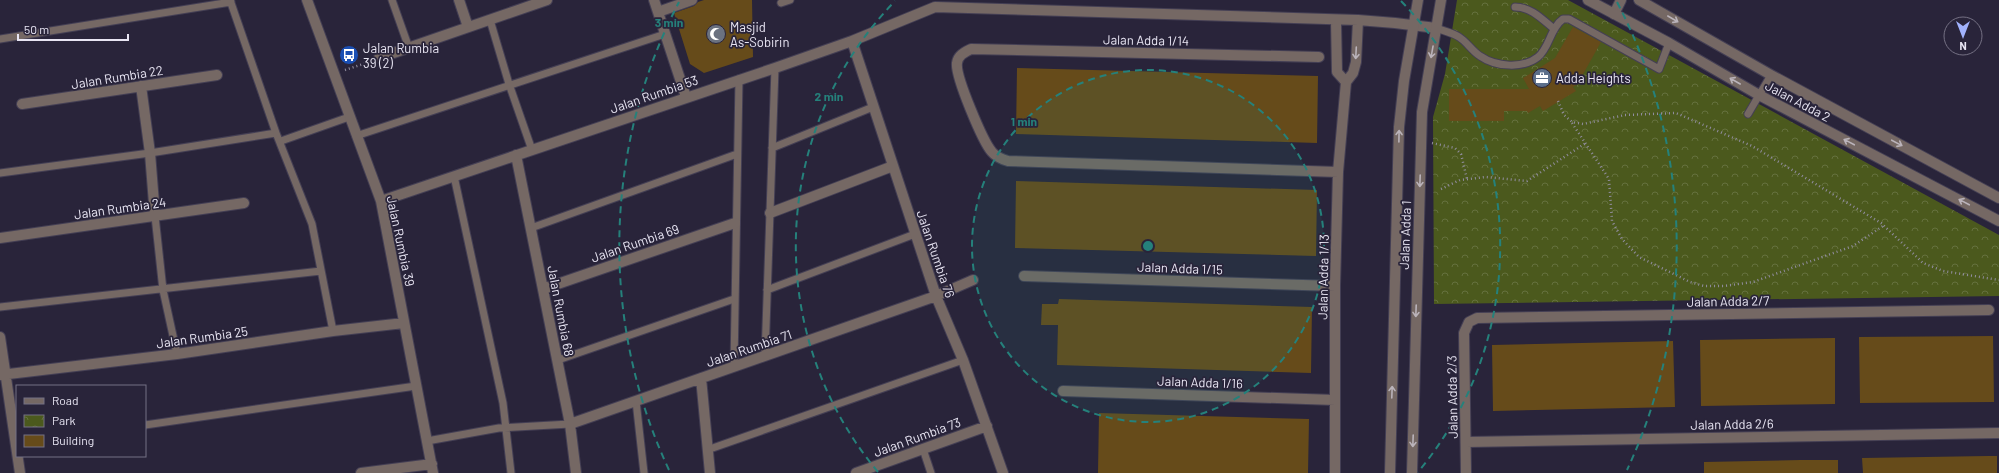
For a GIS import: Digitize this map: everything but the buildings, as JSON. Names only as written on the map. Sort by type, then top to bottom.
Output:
[{"type":"street","name":"Jalan Rumbia 39","points":[[307,0],[380,201],[433,469]]},
{"type":"street","points":[[459,0],[468,27]]},
{"type":"street","points":[[378,58],[547,0]]},
{"type":"street","points":[[654,0],[686,97]]},
{"type":"street","points":[[658,12],[692,0]]},
{"type":"street","name":"Jalan Adda 1","points":[[1390,473],[1399,127],[1404,80],[1418,0]]},
{"type":"street","name":"Jalan Adda 1","points":[[1412,473],[1422,112],[1441,0]]},
{"type":"street","name":"Jalan Adda 2","points":[[1588,0],[1669,42],[1759,95],[1999,220]]},
{"type":"street","points":[[1614,14],[1621,0]]},
{"type":"street","name":"Jalan Adda 2","points":[[1639,0],[1770,75],[1999,198]]},
{"type":"street","name":"Jalan Rumbia 53","points":[[380,201],[775,68],[852,41],[935,8],[1336,21]]},
{"type":"street","points":[[1358,20],[1356,62],[1353,73],[1346,82],[1337,72],[1336,21],[1358,20],[1436,28]]},
{"type":"street","name":"Jalan Rumbia 76","points":[[852,41],[936,296],[963,360],[1003,473]]},
{"type":"street","name":"Jalan Adda 1/14","points":[[1319,57],[971,49],[961,54],[956,62],[959,79],[984,141],[998,158],[1008,161],[1338,172]]},
{"type":"street","name":"Jalan Rumbia 22","points":[[22,104],[217,75]]},
{"type":"street","name":"Jalan Adda 1/13","points":[[1334,473],[1335,286],[1338,172],[1346,82]]},
{"type":"street","points":[[141,86],[150,153],[155,216]]},
{"type":"street","name":"Jalan Rumbia 68","points":[[516,155],[558,360],[570,424],[576,473]]},
{"type":"street","points":[[770,213],[893,166]]},
{"type":"street","name":"Jalan Rumbia 24","points":[[0,238],[244,203]]},
{"type":"street","name":"Jalan Rumbia 69","points":[[543,288],[735,223]]},
{"type":"street","name":"Jalan Adda 1/15","points":[[1024,276],[1335,286]]},
{"type":"street","name":"Jalan Rumbia 71","points":[[570,424],[936,296],[973,280]]},
{"type":"street","name":"Jalan Adda 2/7","points":[[1469,322],[1477,318],[1989,310]]},
{"type":"street","name":"Jalan Adda 2/3","points":[[1466,473],[1464,333],[1469,322]]},
{"type":"street","name":"Jalan Rumbia 25","points":[[2,375],[177,354],[333,331],[404,323]]},
{"type":"street","points":[[0,337],[2,375],[16,444]]},
{"type":"street","points":[[701,378],[710,473]]},
{"type":"street","name":"Jalan Adda 1/16","points":[[1063,391],[1335,400]]},
{"type":"street","name":"Jalan Rumbia 73","points":[[856,473],[987,426]]},
{"type":"street","name":"Jalan Adda 2/6","points":[[1466,442],[1999,433]]},
{"type":"street","points":[[18,457],[20,473]]},
{"type":"street","points":[[362,473],[433,469]]},
{"type":"lane","points":[[392,0],[409,48]]},
{"type":"lane","points":[[781,3],[790,0]]},
{"type":"lane","points":[[0,39],[230,1],[276,133],[281,141],[312,224],[333,331]]},
{"type":"lane","points":[[1515,7],[1524,7],[1554,29]]},
{"type":"lane","points":[[1436,28],[1460,38],[1480,56],[1494,63],[1523,65],[1544,52],[1554,29],[1563,19],[1569,19],[1659,69],[1669,42]]},
{"type":"lane","points":[[490,20],[509,84],[532,150]]},
{"type":"lane","points":[[356,136],[509,84],[665,34]]},
{"type":"lane","points":[[765,356],[775,68]]},
{"type":"lane","points":[[1748,114],[1770,75]]},
{"type":"lane","points":[[734,366],[735,223],[739,79]]},
{"type":"lane","points":[[772,148],[873,107]]},
{"type":"lane","points":[[281,141],[349,117]]},
{"type":"lane","points":[[0,173],[150,153],[276,133]]},
{"type":"lane","points":[[531,228],[737,154]]},
{"type":"lane","points":[[454,176],[507,427],[511,473]]},
{"type":"lane","points":[[155,216],[163,290],[177,354]]},
{"type":"lane","points":[[767,290],[915,234]]},
{"type":"lane","points":[[0,307],[163,290],[321,271]]},
{"type":"lane","points":[[558,360],[734,299]]},
{"type":"lane","points":[[708,450],[963,360]]},
{"type":"lane","points":[[146,425],[416,386]]},
{"type":"lane","points":[[636,401],[644,473]]},
{"type":"lane","points":[[427,440],[507,427],[570,424]]},
{"type":"lane","points":[[923,449],[931,473]]},
{"type":"path","points":[[333,74],[378,58]]},
{"type":"path","points":[[1558,102],[1564,115],[1572,122],[1609,179],[1612,221],[1622,239],[1639,257],[1690,282],[1704,286],[1724,286],[1753,282],[1853,246],[1883,226]]},
{"type":"path","points":[[1572,122],[1583,124],[1640,113],[1676,113],[1752,146],[1883,226],[1923,263],[1943,271],[1999,280]]},
{"type":"path","points":[[1421,140],[1455,148],[1461,154],[1467,179]]},
{"type":"path","points":[[1441,189],[1460,180],[1486,177],[1527,181],[1586,143]]},
{"type":"green space","points":[[1457,0],[1568,0],[1999,235],[1999,296],[1434,304],[1433,117],[1445,74]]},
{"type":"place","name":"Masjid As-Sobirin","points":[[716,34]]},
{"type":"place","name":"Jalan Rumbia 39 (2)","points":[[349,55]]},
{"type":"place","name":"Adda Heights","points":[[1542,78]]}]
